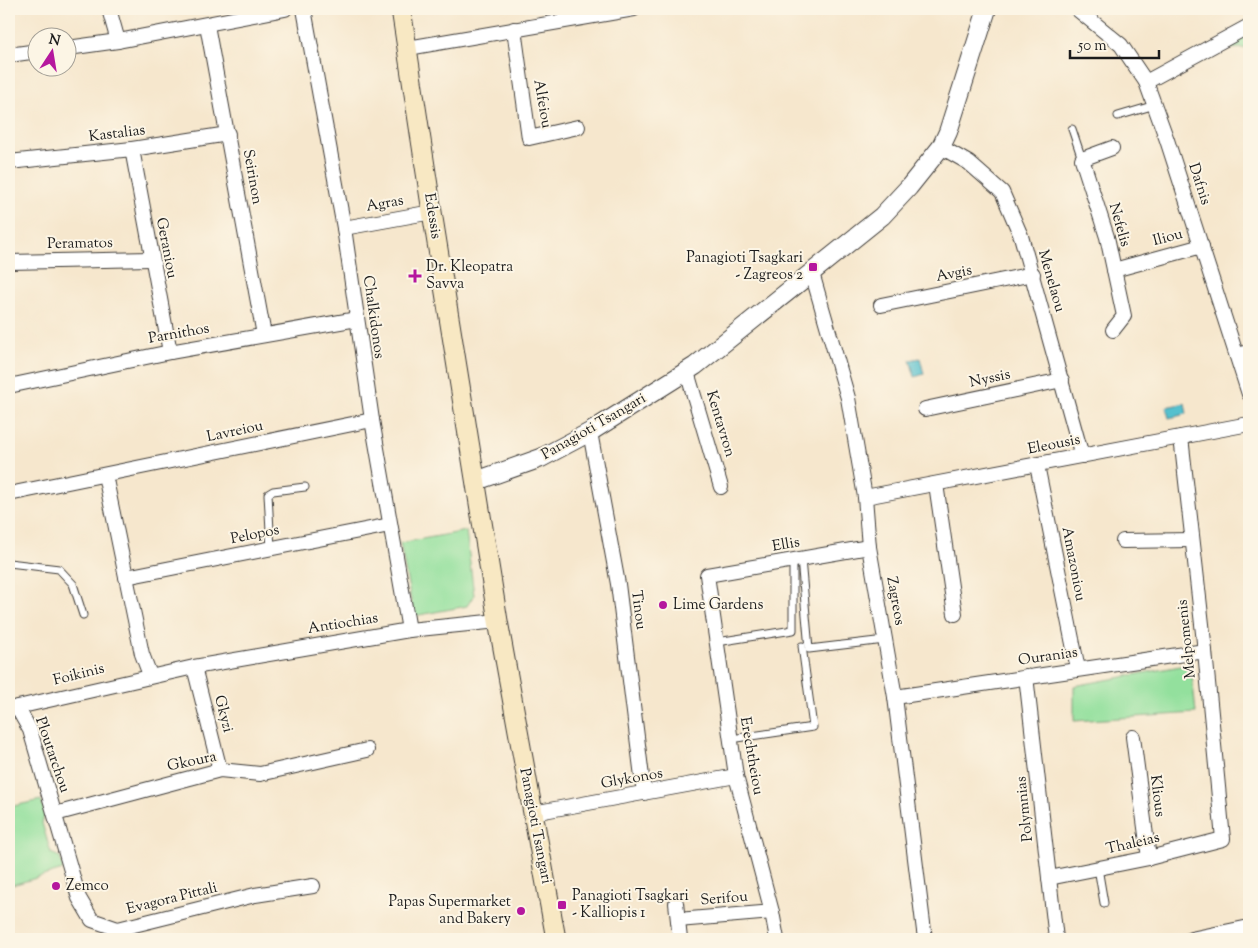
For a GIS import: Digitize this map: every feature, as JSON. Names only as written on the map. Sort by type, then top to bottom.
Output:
[{"type":"main road","name":"Edessis","points":[[402,9],[432,212],[476,481]]},
{"type":"main road","name":"Panagioti Tsangari","points":[[476,481],[498,621],[556,939]]},
{"type":"street","points":[[109,9],[118,41]]},
{"type":"street","points":[[78,47],[207,25],[285,9]]},
{"type":"street","name":"Chalkidonos","points":[[304,9],[344,228],[372,420],[409,630]]},
{"type":"street","points":[[408,48],[634,9]]},
{"type":"street","name":"Panagioti Tsangari","points":[[476,481],[542,458],[590,432],[687,372],[882,216],[909,187],[940,147],[948,132],[987,9]]},
{"type":"street","name":"Dafnis","points":[[1077,9],[1121,45],[1146,82],[1202,246],[1243,354],[1249,394]]},
{"type":"street","name":"Seirinon","points":[[207,25],[264,335]]},
{"type":"street","points":[[1146,82],[1249,26]]},
{"type":"street","name":"Alfeiou","points":[[514,29],[529,138],[578,127]]},
{"type":"street","points":[[9,55],[28,52]]},
{"type":"street","name":"Kastalias","points":[[9,162],[132,149],[228,134]]},
{"type":"street","name":"Menelaou","points":[[940,147],[969,163],[1002,192],[1022,236],[1082,456]]},
{"type":"street","points":[[1082,160],[1112,148]]},
{"type":"street","name":"Geraniou","points":[[132,149],[151,259],[170,352]]},
{"type":"street","name":"Nefelis","points":[[1082,160],[1107,237],[1124,316],[1114,330]]},
{"type":"street","name":"Agras","points":[[344,228],[432,212]]},
{"type":"street","name":"Iliou","points":[[1114,270],[1202,246]]},
{"type":"street","name":"Peramatos","points":[[9,262],[151,259]]},
{"type":"street","name":"Zagreos","points":[[812,273],[848,398],[865,497],[869,548],[895,697],[926,939]]},
{"type":"street","name":"Avgis","points":[[881,305],[1033,274]]},
{"type":"street","name":"Parnithos","points":[[9,386],[170,352],[357,319]]},
{"type":"street","name":"Kentavron","points":[[687,372],[721,487]]},
{"type":"street","name":"Nyssis","points":[[925,409],[1062,380]]},
{"type":"street","name":"Lavreiou","points":[[9,494],[372,420]]},
{"type":"street","name":"Eleousis","points":[[865,497],[1249,424]]},
{"type":"street","name":"Tinou","points":[[590,432],[618,584],[644,793]]},
{"type":"street","name":"Melpomenis","points":[[1180,437],[1205,651],[1223,839]]},
{"type":"street","name":"Amazoniou","points":[[1037,464],[1078,669]]},
{"type":"street","points":[[105,475],[142,654],[150,675]]},
{"type":"street","points":[[936,484],[955,614]]},
{"type":"street","name":"Pelopos","points":[[126,577],[390,525]]},
{"type":"street","points":[[1123,541],[1192,540]]},
{"type":"street","name":"Ellis","points":[[707,575],[869,548]]},
{"type":"street","name":"Erechtheiou","points":[[707,575],[736,776],[772,912],[777,939]]},
{"type":"street","name":"Antiochias","points":[[150,675],[409,630],[498,621]]},
{"type":"street","name":"Ouranias","points":[[895,697],[1026,676],[1205,651]]},
{"type":"street","name":"Gkyzi","points":[[194,667],[220,770]]},
{"type":"street","name":"Foikinis","points":[[13,708],[150,675]]},
{"type":"street","name":"Polymnias","points":[[1026,676],[1056,939]]},
{"type":"street","name":"Ploutarchou","points":[[13,708],[30,730],[55,814]]},
{"type":"street","name":"Klious","points":[[1134,737],[1148,858]]},
{"type":"street","name":"Gkoura","points":[[55,814],[220,770],[260,774],[367,750]]},
{"type":"street","name":"Glykonos","points":[[533,813],[736,776]]},
{"type":"street","name":"Evagora Pittali","points":[[55,814],[79,898],[92,920],[106,926],[118,929],[255,895],[313,886]]},
{"type":"street","name":"Thaleias","points":[[1049,878],[1148,858],[1223,839]]},
{"type":"street","points":[[676,903],[680,939]]},
{"type":"street","name":"Serifou","points":[[678,920],[772,912]]},
{"type":"street","points":[[1192,939],[1232,934],[1249,927]]},
{"type":"lane","points":[[1118,116],[1154,105]]},
{"type":"lane","points":[[1072,129],[1082,160]]},
{"type":"lane","points":[[271,549],[268,494],[273,491],[306,487]]},
{"type":"lane","points":[[797,560],[809,649],[886,640]]},
{"type":"lane","points":[[717,642],[793,630],[797,560]]},
{"type":"lane","points":[[9,563],[59,569],[73,584],[84,615]]},
{"type":"lane","points":[[731,740],[814,728],[802,646]]},
{"type":"lane","points":[[1098,868],[1104,904]]},
{"type":"green space","points":[[1249,26],[1249,48],[1207,50]]},
{"type":"green space","points":[[466,531],[474,595],[467,606],[414,616],[400,543]]},
{"type":"green space","points":[[1191,664],[1196,713],[1074,721],[1074,686]]},
{"type":"green space","points":[[41,800],[45,814],[42,823],[51,853],[60,857],[63,870],[9,886],[9,807]]},
{"type":"water","points":[[920,358],[924,374],[915,377],[910,360]]},
{"type":"water","points":[[1185,403],[1187,414],[1169,418],[1166,407]]},
{"type":"place","name":"Panagioti Tsagkari - Zagreos 2","points":[[813,267]]},
{"type":"place","name":"Dr. Kleopatra Savva","points":[[415,276]]},
{"type":"place","name":"Lime Gardens","points":[[663,605]]},
{"type":"place","name":"Zemco","points":[[56,886]]},
{"type":"place","name":"Panagioti Tsagkari - Kalliopis 1","points":[[562,905]]},
{"type":"place","name":"Papas Supermarket and Bakery","points":[[521,911]]}]
